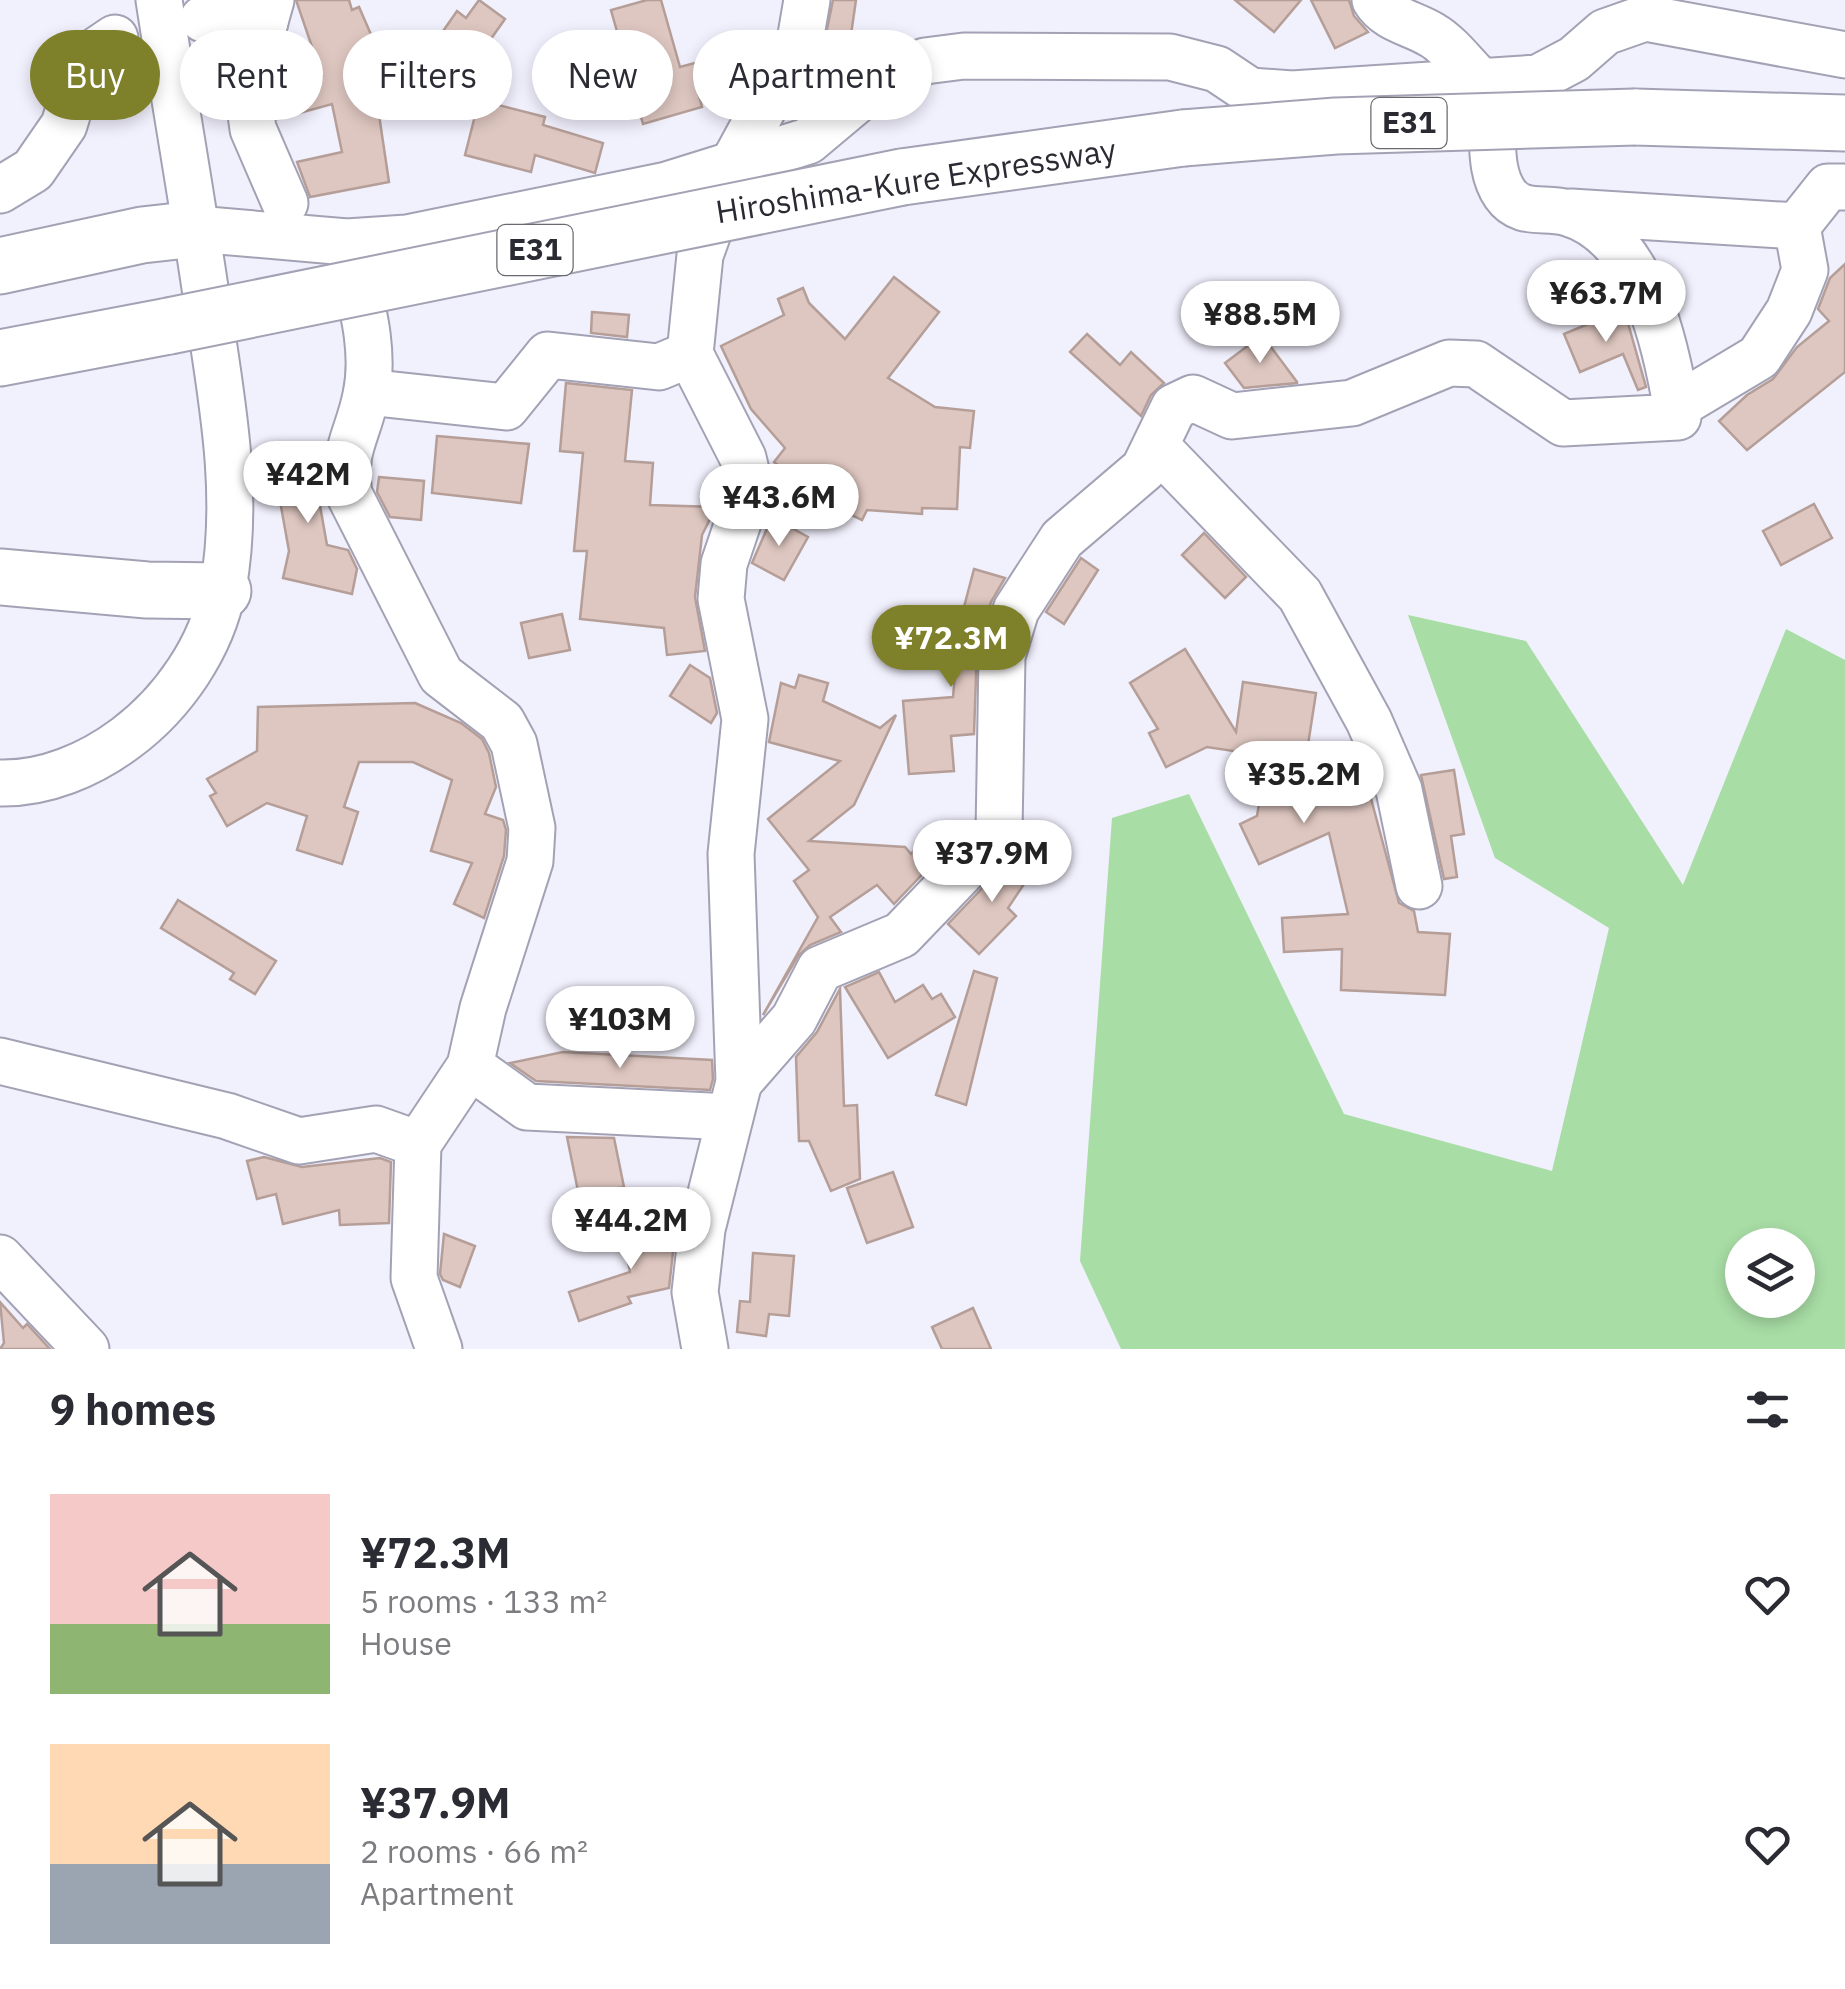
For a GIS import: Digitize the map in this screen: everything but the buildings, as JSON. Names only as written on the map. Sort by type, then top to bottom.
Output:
[{"type":"highway","name":"Hiroshima-Kure Expressway","points":[[0,358],[902,177],[1184,138],[1336,126],[1635,117],[1845,123]]},
{"type":"highway","points":[[0,266],[142,235],[196,229]]},
{"type":"highway","points":[[0,577],[147,590],[223,591]]},
{"type":"street","points":[[0,783],[31,784],[102,756],[155,716],[201,652],[223,591],[231,518],[227,434],[159,0]]},
{"type":"street","points":[[705,1349],[696,1292],[700,1244],[734,1099],[731,854],[744,719],[722,599],[724,564],[750,487],[743,458],[690,354],[700,255],[734,164],[800,41],[808,0]]},
{"type":"street","points":[[1375,0],[1382,12],[1436,36],[1480,82],[1490,106],[1493,160],[1505,194],[1523,209],[1797,226]]},
{"type":"street","points":[[203,19],[268,11],[246,85],[254,129],[286,203]]},
{"type":"street","points":[[196,229],[347,242],[407,238],[667,185],[808,141],[876,84],[925,62],[964,56],[1170,58],[1218,69],[1250,91],[1292,94],[1538,78],[1574,59],[1605,32],[1645,18],[1845,54]]},
{"type":"street","points":[[0,190],[33,170],[66,120]]},
{"type":"street","points":[[1676,406],[1759,357],[1789,311],[1805,270],[1797,226],[1828,187],[1845,187]]},
{"type":"street","points":[[734,1099],[794,1019],[820,968],[901,935],[999,834],[1002,656],[1016,610],[1062,539],[1144,469],[1174,407],[1193,398],[1232,416],[1352,403],[1449,363],[1476,364],[1563,423],[1678,418],[1664,336],[1644,290],[1620,252],[1594,223],[1564,212]]},
{"type":"street","points":[[347,242],[367,328],[367,392],[344,464],[349,494],[441,675],[502,722],[514,744],[532,828],[530,861],[483,1008],[470,1066],[418,1144],[414,1278],[439,1349]]},
{"type":"street","points":[[367,392],[506,407],[548,356],[659,367],[690,354]]},
{"type":"street","points":[[1156,446],[1300,596],[1369,721],[1399,790],[1419,886]]},
{"type":"street","points":[[0,1061],[227,1116],[299,1141],[376,1129],[418,1144]]},
{"type":"street","points":[[470,1066],[526,1107],[734,1099]]},
{"type":"street","points":[[0,1258],[86,1349]]},
{"type":"green space","points":[[1408,615],[1526,641],[1683,885],[1786,629],[1845,660],[1845,1349],[1121,1349],[1080,1261],[1112,818],[1189,794],[1344,1114],[1552,1171],[1609,928],[1495,858]]}]
